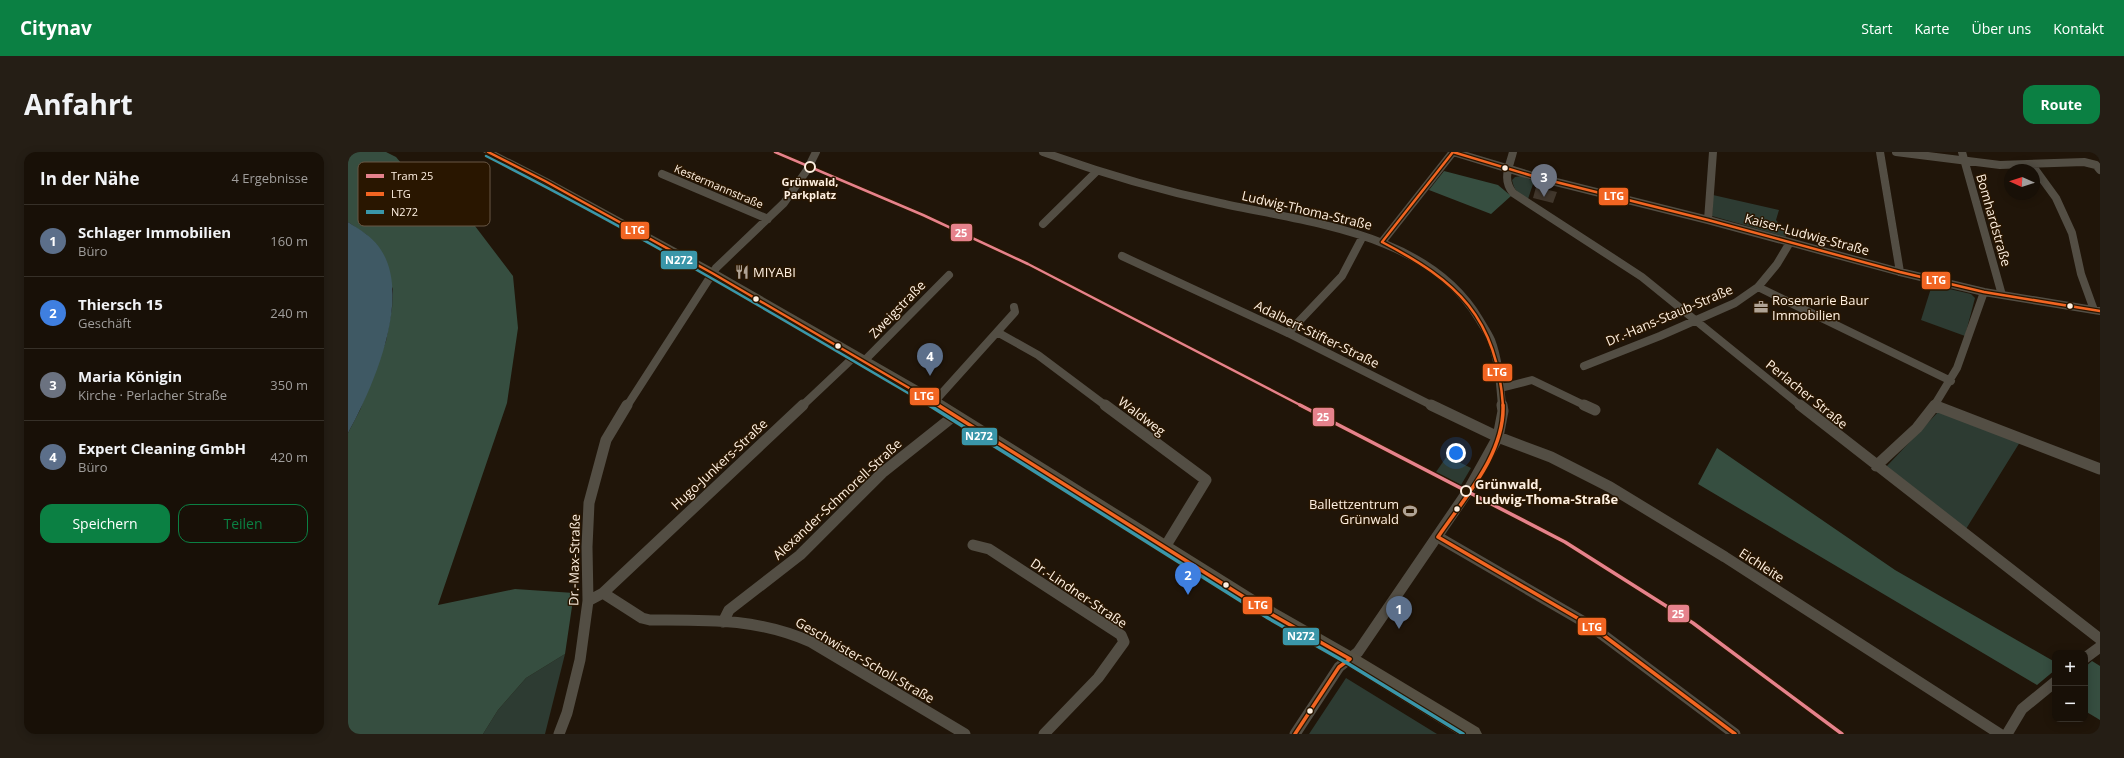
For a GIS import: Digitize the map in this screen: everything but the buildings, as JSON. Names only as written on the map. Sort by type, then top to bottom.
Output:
[{"type":"main road","points":[[488,152],[550,184],[712,273],[934,402],[1271,614],[1350,659],[1473,734]]},
{"type":"street","name":"Dr.-Max-Straße","points":[[559,734],[567,713],[580,660],[588,601],[587,547],[590,503],[594,481],[606,440],[640,384],[712,273],[784,204],[796,187],[816,152]]},
{"type":"street","name":"Ludwig-Thoma-Straße","points":[[1043,152],[1097,171],[1164,191],[1363,236],[1382,242],[1437,273],[1469,303],[1491,340],[1501,388],[1503,411],[1498,437],[1468,491],[1438,537],[1358,652],[1340,667],[1295,734]]},
{"type":"street","points":[[1382,242],[1453,152]]},
{"type":"street","name":"Kaiser-Ludwig-Straße","points":[[1453,152],[1510,170],[1708,220],[1789,244],[1900,272],[1984,292],[2097,310]]},
{"type":"street","name":"Perlacher Straße","points":[[1513,152],[1507,185],[1513,193],[1606,252],[1697,320],[1876,466],[2100,639]]},
{"type":"street","points":[[1708,220],[1713,152]]},
{"type":"street","points":[[1880,152],[1900,272]]},
{"type":"street","points":[[1896,152],[1965,162],[2004,165]]},
{"type":"street","name":"Bomhardstraße","points":[[1962,152],[2002,295]]},
{"type":"street","points":[[2040,165],[2084,162],[2096,165],[2100,170]]},
{"type":"street","points":[[1043,224],[1097,171]]},
{"type":"street","name":"Kestermannstraße","points":[[662,174],[768,219]]},
{"type":"street","points":[[2040,177],[2056,198],[2072,233],[2081,274],[2097,310]]},
{"type":"street","points":[[1288,333],[1342,276],[1363,236]]},
{"type":"street","name":"Dr.-Hans-Staub-Straße","points":[[1584,366],[1735,303],[1758,287],[1777,264],[1789,244]]},
{"type":"street","name":"Adalbert-Stifter-Straße","points":[[1122,256],[1288,333],[1498,437]]},
{"type":"street","name":"Zweigstraße","points":[[859,359],[949,274]]},
{"type":"street","points":[[1758,287],[1951,381]]},
{"type":"street","points":[[1876,466],[1898,448],[1936,406],[1951,381],[1971,336],[1984,292]]},
{"type":"street","points":[[934,402],[1015,312],[1014,307]]},
{"type":"street","name":"Waldweg","points":[[997,332],[1038,355],[1206,480],[1165,547]]},
{"type":"street","name":"Hugo-Junkers-Straße","points":[[603,593],[859,359]]},
{"type":"street","points":[[1501,388],[1532,380],[1595,410]]},
{"type":"street","points":[[1936,406],[2100,469]]},
{"type":"street","name":"Alexander-Schmorell-Straße","points":[[723,622],[729,610],[802,553],[882,473],[955,415]]},
{"type":"street","name":"Eichleite","points":[[1498,437],[1551,457],[1610,487],[1725,557],[2000,734]]},
{"type":"street","points":[[1438,537],[1592,626],[1735,734]]},
{"type":"street","name":"Dr.-Lindner-Straße","points":[[974,545],[989,549],[1121,635],[1124,642],[1119,652],[1101,674],[1044,734]]},
{"type":"street","points":[[588,601],[603,593]]},
{"type":"street","name":"Geschwister-Scholl-Straße","points":[[603,593],[642,618],[650,620],[752,622],[771,626],[801,637],[965,734]]},
{"type":"street","points":[[2088,656],[2100,647]]},
{"type":"street","points":[[2007,734],[2022,709],[2052,684]]},
{"type":"green space","points":[[348,152],[386,152],[396,157],[400,162],[358,162],[358,226],[475,226],[513,276],[518,328],[507,403],[438,605],[515,589],[574,593],[565,654],[526,678],[498,710],[483,734],[348,734],[348,433],[360,410],[386,341],[392,308],[393,289],[367,235],[348,222]]},
{"type":"green space","points":[[1444,171],[1498,185],[1511,196],[1491,214],[1429,190]]},
{"type":"green space","points":[[1521,176],[1534,181],[1528,199],[1519,194],[1513,184],[1512,180],[1515,177]]},
{"type":"green space","points":[[1713,195],[1779,210],[1776,220],[1785,231],[1786,237],[1712,216]]},
{"type":"green space","points":[[1932,285],[1971,294],[1975,298],[1965,336],[1921,320]]},
{"type":"green space","points":[[1939,411],[2020,442],[1966,529],[1886,467]]},
{"type":"green space","points":[[1717,448],[1895,570],[2052,660],[2052,672],[2037,685],[1698,484]]},
{"type":"green space","points":[[1447,456],[1471,468],[1461,485],[1436,472]]},
{"type":"green space","points":[[565,654],[545,734],[483,734],[498,710],[526,678]]},
{"type":"green space","points":[[2092,661],[2100,666],[2100,720],[2088,713],[2088,664]]},
{"type":"green space","points":[[1346,678],[1437,734],[1309,734]]},
{"type":"water","points":[[348,222],[369,236],[379,247],[389,267],[392,290],[391,315],[386,341],[378,367],[358,414],[348,433]]},
{"type":"tram line","name":"25","points":[[775,152],[923,215],[1028,264],[1565,542],[1693,623],[1842,734]]},
{"type":"transit line","name":"LTG","points":[[488,152],[545,181],[712,273],[934,402],[1271,614],[1350,659]]},
{"type":"transit line","name":"LTG","points":[[1453,152],[1536,177],[1708,220],[1900,272],[1984,292],[2100,311]]},
{"type":"transit line","name":"LTG","points":[[1382,242],[1453,152]]},
{"type":"transit line","name":"N272","points":[[486,156],[543,185],[710,277],[931,406],[1268,618],[1347,663],[1463,734]]},
{"type":"transit line","name":"LTG","points":[[1382,242],[1426,266],[1444,279],[1459,293],[1472,309],[1483,328],[1492,349],[1502,397],[1502,425],[1489,459],[1473,486],[1438,537]]},
{"type":"transit line","name":"LTG","points":[[1438,537],[1591,626],[1735,734]]},
{"type":"transit line","name":"LTG","points":[[1295,734],[1339,667],[1350,659]]},
{"type":"place","name":"Grünwald, Parkplatz","points":[[810,167]]},
{"type":"place","name":"Maria Königin","points":[[1544,197]]},
{"type":"place","name":"MIYABI","points":[[742,272]]},
{"type":"place","name":"Rosemarie Baur Immobilien","points":[[1761,307]]},
{"type":"place","name":"Expert Cleaning GmbH","points":[[930,376]]},
{"type":"place","name":"Grünwald, Ludwig-Thoma-Straße","points":[[1466,491]]},
{"type":"place","name":"Ballettzentrum Grünwald","points":[[1410,511]]},
{"type":"place","name":"Thiersch 15","points":[[1188,595]]},
{"type":"place","name":"Schlager Immobilien","points":[[1399,629]]}]
